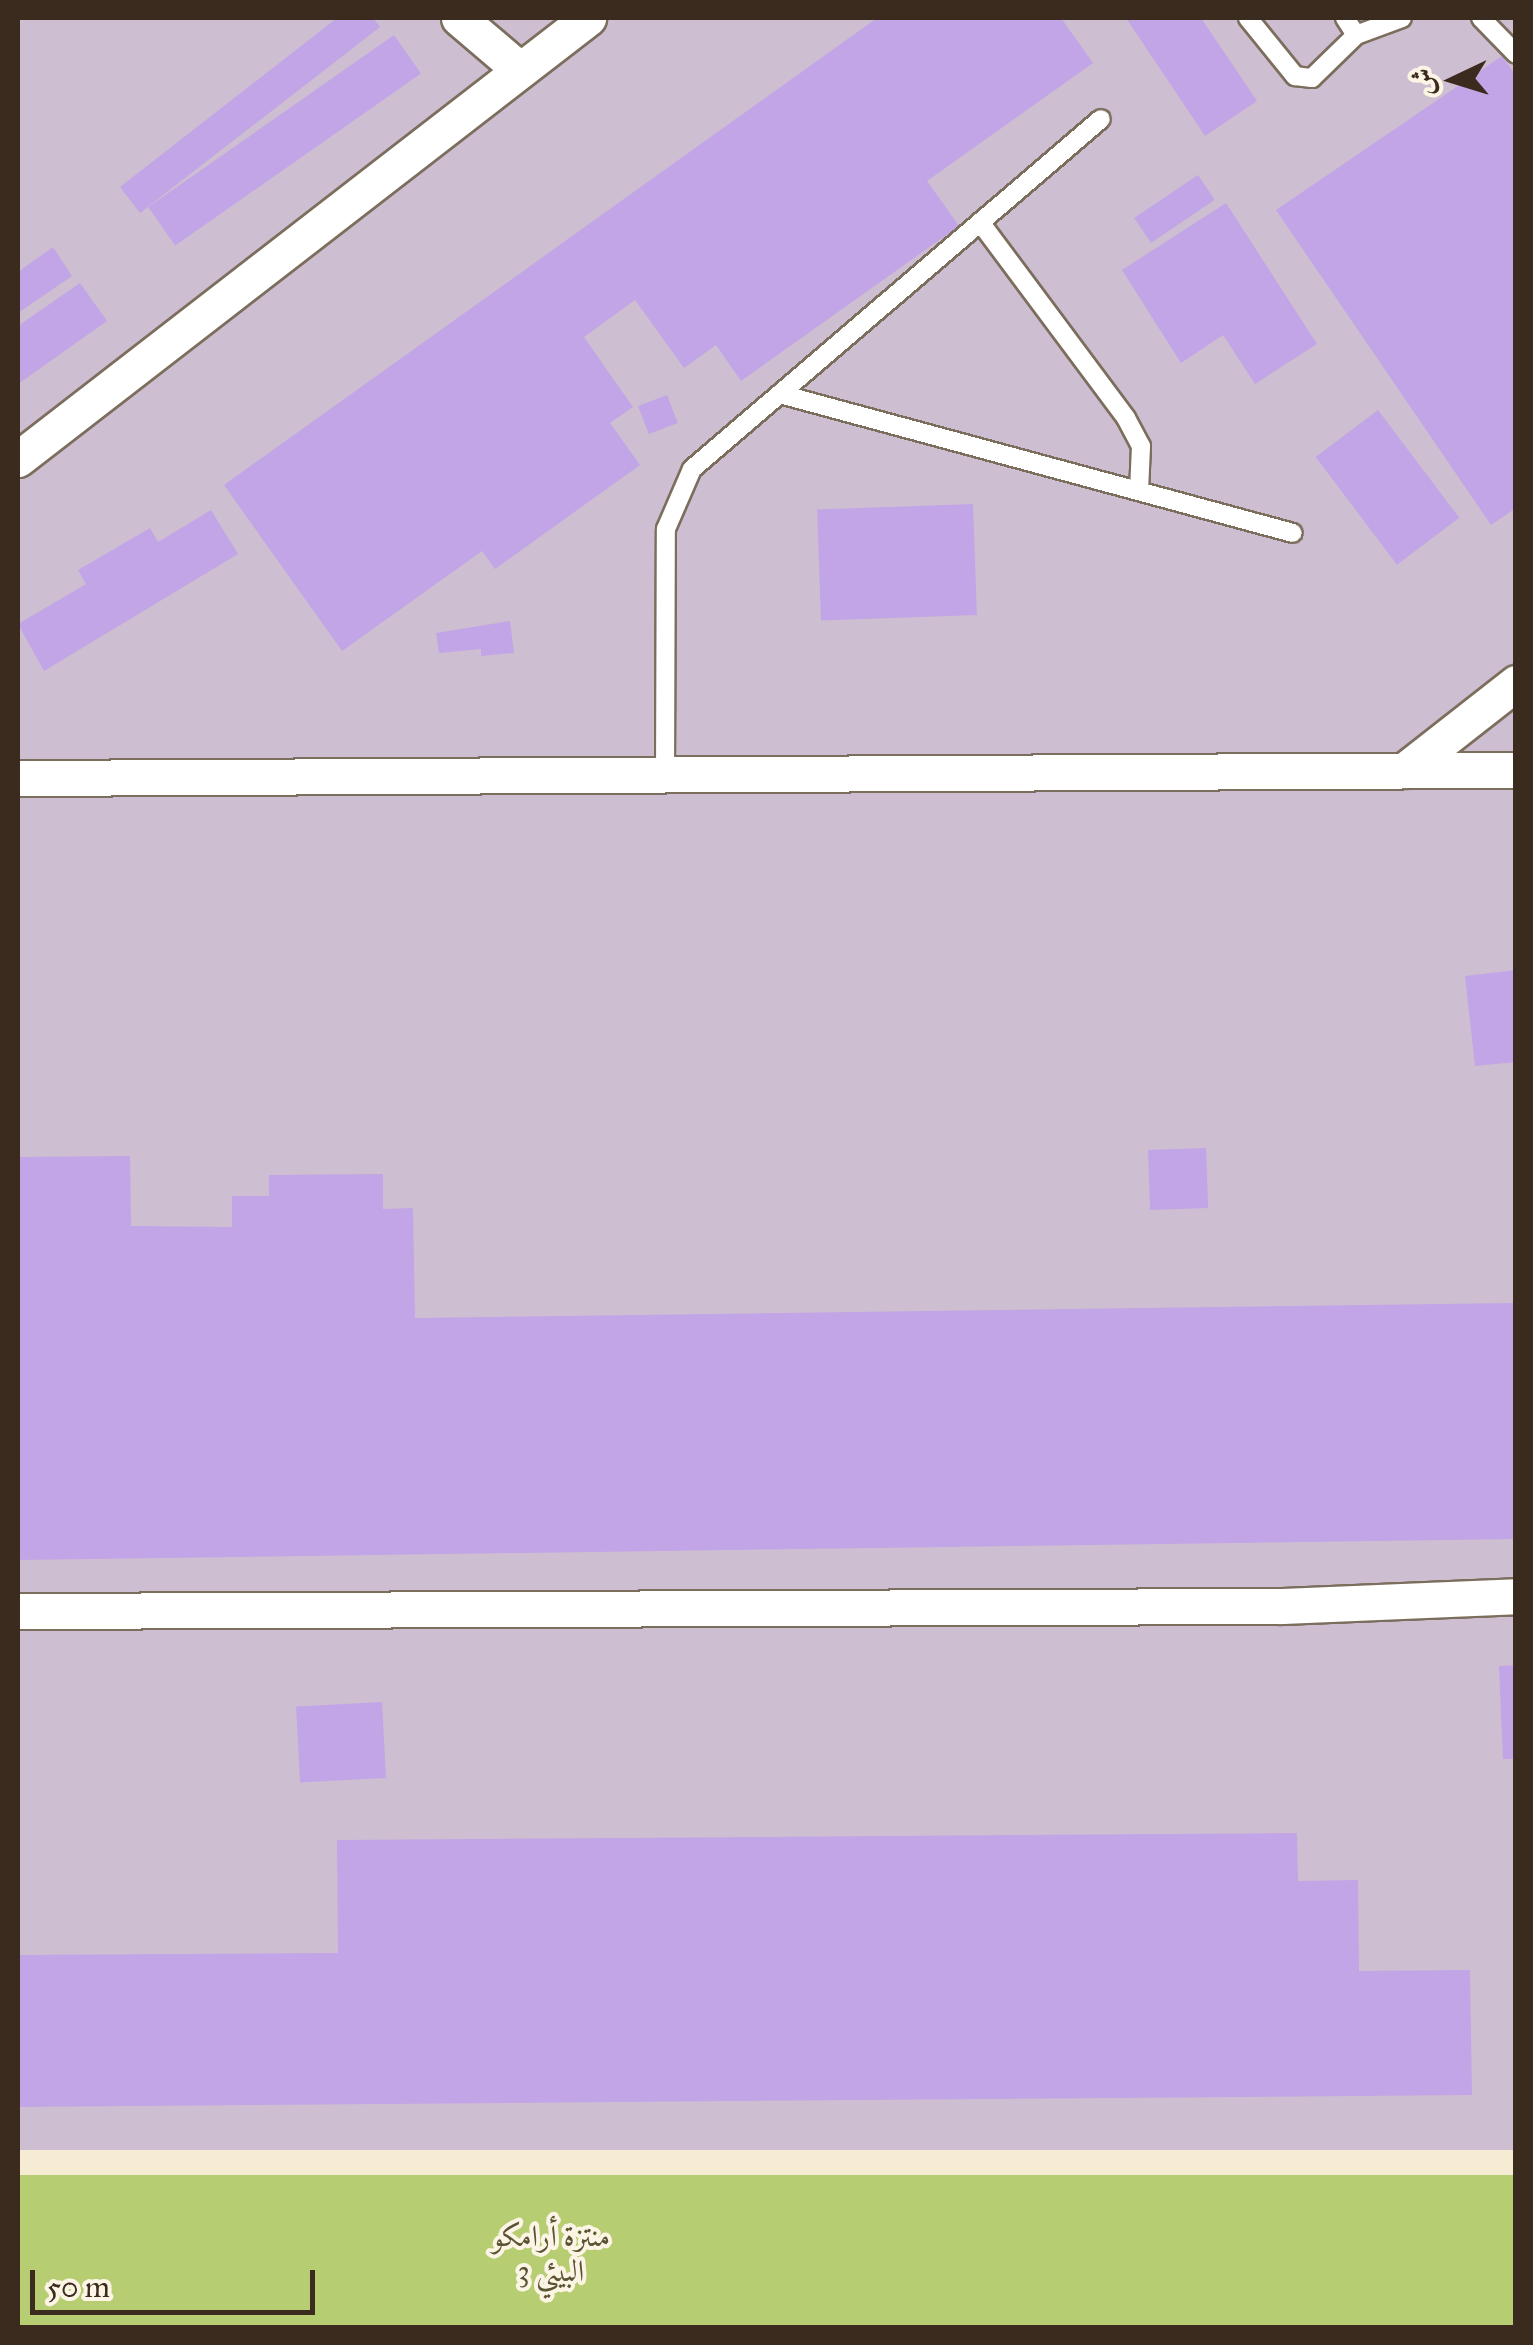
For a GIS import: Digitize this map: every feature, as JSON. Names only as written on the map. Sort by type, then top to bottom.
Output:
[{"type":"street","points":[[459,18],[520,70]]},
{"type":"street","points":[[18,459],[588,18]]},
{"type":"street","points":[[1405,770],[1516,683]]},
{"type":"street","points":[[20,775],[1516,770]]},
{"type":"street","points":[[18,1611],[1262,1606],[1516,1596]]},
{"type":"lane","points":[[1248,18],[1295,76],[1312,78],[1356,35],[1402,18]]},
{"type":"lane","points":[[1345,18],[1356,35]]},
{"type":"lane","points":[[1480,18],[1516,54]]},
{"type":"lane","points":[[665,775],[666,529],[692,469],[1101,119]]},
{"type":"lane","points":[[980,222],[1126,418],[1141,446],[1139,491]]},
{"type":"lane","points":[[780,394],[1293,533]]},
{"type":"shaded area","points":[[18,18],[1515,18],[1515,2150],[18,2150]]},
{"type":"green space","name":"منتزة أرامكو البيئي 3","points":[[18,2175],[1515,2175],[1515,2327],[18,2327]]},
{"type":"building","points":[[337,18],[373,18],[380,27],[140,213],[120,187]]},
{"type":"building","points":[[877,18],[1061,18],[1093,63],[927,181],[959,226],[741,381],[716,345],[684,368],[635,300],[584,337],[633,407],[610,423],[640,465],[495,569],[482,551],[342,651],[224,485]]},
{"type":"building","points":[[1126,18],[1201,18],[1257,101],[1205,136]]},
{"type":"building","points":[[394,35],[421,74],[175,246],[148,207]]},
{"type":"building","points":[[1502,56],[1516,76],[1516,508],[1491,525],[1276,210]]},
{"type":"building","points":[[1198,175],[1215,200],[1151,243],[1134,218]]},
{"type":"building","points":[[1226,203],[1317,344],[1255,384],[1223,335],[1181,363],[1122,270]]},
{"type":"building","points":[[53,247],[72,276],[18,313],[18,272]]},
{"type":"building","points":[[80,283],[107,321],[18,384],[18,326]]},
{"type":"building","points":[[667,395],[678,423],[649,434],[638,406]]},
{"type":"building","points":[[1378,410],[1459,518],[1397,565],[1316,457]]},
{"type":"building","points":[[973,504],[977,615],[821,620],[817,509]]},
{"type":"building","points":[[211,510],[238,554],[44,671],[18,624],[86,584],[78,570],[150,528],[158,542]]},
{"type":"building","points":[[510,621],[514,653],[481,656],[481,649],[439,653],[436,633]]},
{"type":"building","points":[[1516,970],[1516,1062],[1475,1066],[1465,976]]},
{"type":"building","points":[[1206,1148],[1208,1208],[1150,1210],[1148,1150]]},
{"type":"building","points":[[130,1156],[131,1226],[232,1227],[232,1196],[269,1196],[269,1175],[383,1174],[383,1209],[413,1208],[415,1318],[1516,1303],[1516,1539],[18,1560],[18,1157]]},
{"type":"building","points":[[1516,1665],[1516,1759],[1503,1759],[1499,1666]]},
{"type":"building","points":[[382,1702],[386,1778],[300,1782],[296,1707]]},
{"type":"building","points":[[1297,1833],[1298,1881],[1358,1880],[1359,1971],[1470,1970],[1472,2095],[18,2107],[18,1955],[338,1953],[337,1840]]}]
